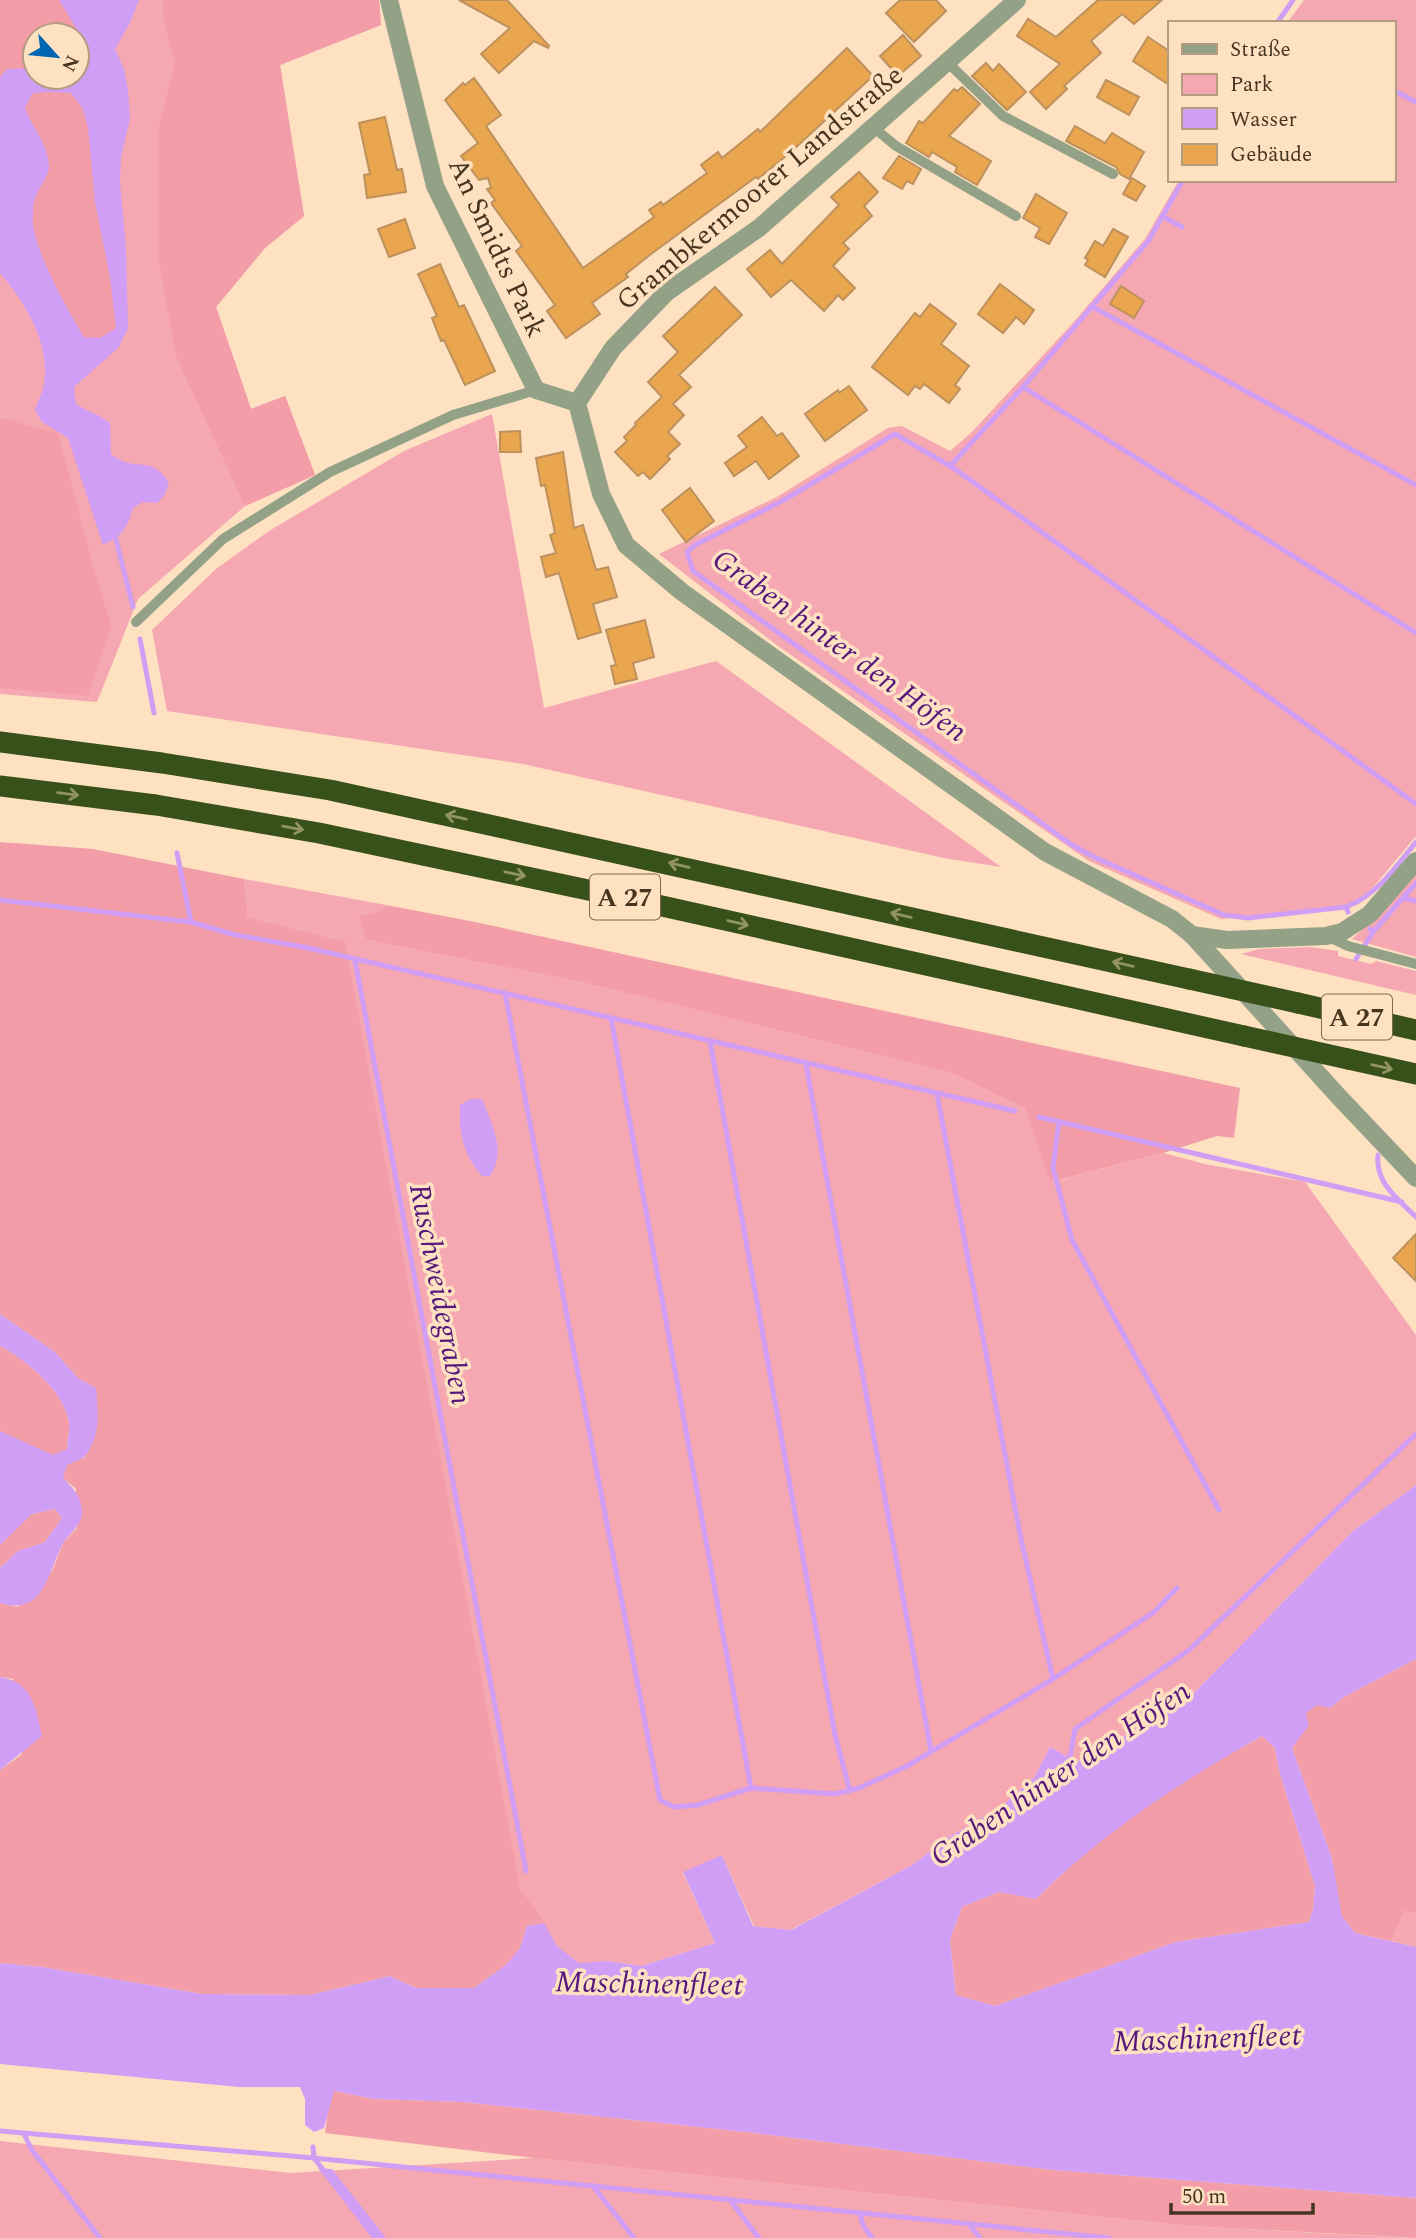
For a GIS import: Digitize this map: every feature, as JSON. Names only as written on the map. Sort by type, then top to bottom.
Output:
[{"type":"highway","name":"A 27","points":[[0,742],[162,763],[330,790],[1416,1030]]},
{"type":"highway","name":"A 27","points":[[0,786],[156,805],[319,833],[626,898],[1416,1074]]},
{"type":"street","name":"An Smidts Park","points":[[389,0],[435,186],[536,390]]},
{"type":"street","name":"Grambkermoorer Landstraße","points":[[577,403],[613,348],[667,292],[759,228],[1017,0]]},
{"type":"street","points":[[536,390],[577,403],[601,494],[626,545],[647,565],[1045,852],[1172,919],[1192,935],[1416,1178]]},
{"type":"street","points":[[1192,935],[1227,940],[1326,936],[1342,932],[1370,914],[1416,861]]},
{"type":"lane","points":[[947,62],[1003,116],[1113,174]]},
{"type":"lane","points":[[873,127],[896,146],[1016,216]]},
{"type":"lane","points":[[136,622],[223,539],[330,472],[453,415],[536,390]]},
{"type":"lane","points":[[1326,936],[1348,946],[1416,964]]},
{"type":"green space","points":[[0,0],[379,0],[381,25],[280,65],[304,216],[265,248],[216,307],[251,409],[285,396],[315,475],[245,506],[138,599],[97,702],[0,694]]},
{"type":"green space","points":[[1304,0],[1416,0],[1416,836],[1359,904],[1221,919],[1089,861],[778,646],[659,554],[777,497],[888,428],[902,426],[950,451],[970,434],[1072,324],[1145,239],[1178,182],[1395,182],[1395,21],[1288,21]]},
{"type":"green space","points":[[492,414],[544,708],[716,661],[1001,867],[944,858],[523,764],[167,711],[152,630],[216,569],[269,531],[404,451]]},
{"type":"green space","points":[[1416,870],[1416,957],[1352,939],[1386,908]]},
{"type":"green space","points":[[244,879],[386,905],[367,940],[585,983],[951,1073],[1024,1108],[1052,1182],[1163,1153],[1205,1164],[1305,1182],[1416,1335],[1416,1485],[1353,1531],[1183,1704],[1076,1762],[1050,1747],[1034,1778],[1001,1807],[949,1837],[912,1865],[790,1930],[754,1926],[722,1855],[683,1873],[715,1943],[641,1966],[609,1961],[579,1964],[557,1946],[520,1888],[248,918]]},
{"type":"green space","points":[[1311,947],[1338,951],[1338,956],[1371,964],[1376,961],[1416,971],[1416,995],[1241,954],[1259,949]]},
{"type":"green space","points":[[1405,1911],[1416,1914],[1416,1947],[1391,1941]]},
{"type":"green space","points":[[0,2141],[291,2173],[534,2158],[1189,2226],[1411,2238],[0,2238]]},
{"type":"shaded area","points":[[0,0],[59,0],[73,21],[21,21],[21,69],[8,69],[0,77]]},
{"type":"shaded area","points":[[163,0],[379,0],[381,25],[280,65],[304,216],[265,248],[216,307],[251,409],[285,396],[315,475],[245,506],[176,356],[159,262],[158,130],[175,62],[163,18]]},
{"type":"shaded area","points":[[33,93],[71,93],[83,109],[88,128],[95,202],[110,277],[116,328],[100,338],[84,337],[51,277],[33,227],[34,201],[48,173],[49,165],[45,149],[25,107]]},
{"type":"shaded area","points":[[0,418],[58,433],[111,625],[88,696],[0,688]]},
{"type":"shaded area","points":[[0,842],[93,849],[244,879],[248,918],[345,942],[520,1888],[544,1923],[527,1926],[520,1948],[507,1964],[474,1988],[416,1988],[390,1976],[310,1995],[203,1994],[42,1967],[0,1963],[0,1770],[22,1754],[13,1679],[0,1677],[0,1603],[18,1607],[52,1571],[63,1543],[77,1528],[76,1489],[63,1478],[66,1465],[85,1457],[93,1443],[96,1388],[78,1378],[55,1352],[0,1314]]},
{"type":"shaded area","points":[[386,905],[1240,1088],[1234,1138],[1217,1136],[1051,1182],[1024,1108],[951,1073],[585,983],[367,940],[359,916],[382,911]]},
{"type":"shaded area","points":[[0,1346],[32,1368],[60,1399],[69,1422],[67,1450],[53,1456],[0,1431]]},
{"type":"shaded area","points":[[55,1509],[62,1518],[45,1542],[18,1551],[0,1568],[0,1545],[32,1514]]},
{"type":"shaded area","points":[[1416,1659],[1416,1914],[1405,1911],[1391,1941],[1355,1933],[1341,1915],[1332,1858],[1292,1748],[1308,1725],[1306,1713],[1317,1704],[1330,1708],[1344,1697]]},
{"type":"shaded area","points":[[1262,1736],[1275,1748],[1280,1774],[1315,1886],[1309,1922],[1176,1942],[995,2006],[956,1995],[950,1940],[962,1907],[999,1892],[1036,1899],[1088,1851],[1144,1808],[1183,1781]]},
{"type":"shaded area","points":[[334,2091],[374,2099],[463,2102],[746,2132],[1053,2170],[1416,2198],[1416,2238],[1189,2226],[534,2158],[325,2133]]},
{"type":"water","points":[[59,0],[139,0],[115,49],[124,69],[130,119],[121,157],[120,182],[126,248],[128,329],[118,348],[74,387],[76,404],[110,423],[111,454],[128,463],[156,469],[169,483],[164,496],[157,503],[143,502],[133,508],[123,531],[103,545],[68,438],[42,422],[35,410],[43,389],[45,373],[41,342],[28,312],[0,273],[0,77],[7,69],[21,68],[21,91],[91,91],[91,21],[72,21]],"holes":[[[49,92],[71,93],[83,109],[88,128],[95,202],[110,277],[116,328],[100,338],[84,337],[51,277],[33,227],[34,201],[48,173],[49,165],[45,148],[25,107],[33,93]]]},
{"type":"water","points":[[471,1099],[482,1099],[496,1138],[497,1157],[490,1176],[482,1176],[470,1160],[463,1143],[460,1105]]},
{"type":"water","points":[[0,1314],[55,1352],[78,1378],[96,1388],[97,1405],[96,1431],[91,1448],[80,1460],[67,1465],[63,1478],[79,1499],[81,1520],[62,1545],[41,1591],[31,1601],[16,1606],[0,1603],[0,1568],[18,1551],[45,1542],[62,1518],[55,1509],[32,1514],[0,1545],[0,1431],[53,1455],[67,1449],[69,1422],[66,1410],[52,1388],[21,1359],[0,1346]]},
{"type":"water","name":"Maschinenfleet","points":[[1416,1485],[1416,1659],[1344,1697],[1330,1708],[1317,1705],[1306,1713],[1309,1725],[1292,1748],[1332,1858],[1342,1916],[1355,1933],[1416,1947],[1416,2198],[1053,2170],[746,2132],[463,2102],[374,2099],[334,2091],[324,2128],[314,2132],[305,2125],[305,2099],[300,2087],[239,2087],[0,2064],[0,1963],[42,1967],[203,1994],[310,1995],[390,1976],[416,1988],[474,1988],[507,1964],[520,1948],[527,1926],[544,1923],[557,1946],[579,1963],[609,1961],[641,1966],[715,1943],[683,1872],[722,1855],[753,1926],[791,1930],[912,1865],[949,1837],[1001,1807],[1034,1778],[1050,1747],[1077,1762],[1183,1704],[1353,1531]],"holes":[[[1262,1736],[1275,1748],[1280,1774],[1315,1886],[1309,1922],[1176,1942],[995,2006],[956,1995],[950,1940],[962,1907],[999,1892],[1036,1899],[1115,1831],[1201,1772]]]},
{"type":"water","points":[[0,1677],[20,1685],[31,1698],[42,1736],[0,1770]]},
{"type":"water","points":[[318,2168],[332,2169],[386,2238],[372,2238]]},
{"type":"building","points":[[459,0],[507,0],[548,48],[534,41],[499,73],[481,54],[510,28]]},
{"type":"building","points":[[900,0],[936,0],[946,11],[914,42],[886,13]]},
{"type":"building","points":[[1098,0],[1162,0],[1134,24],[1122,14],[1091,41],[1101,53],[1064,86],[1067,89],[1046,109],[1030,92],[1060,64],[1017,36],[1028,19],[1056,37]]},
{"type":"building","points":[[903,35],[921,56],[898,76],[880,56]]},
{"type":"building","points":[[1148,37],[1168,50],[1168,84],[1133,61]]},
{"type":"building","points":[[847,48],[873,76],[758,179],[756,177],[651,254],[626,274],[628,277],[592,303],[600,314],[566,338],[547,311],[555,305],[516,251],[522,246],[491,203],[495,200],[487,189],[491,188],[488,178],[479,180],[461,156],[478,143],[445,100],[463,83],[465,85],[474,78],[501,115],[486,126],[583,268],[654,217],[649,210],[661,202],[663,205],[707,173],[701,165],[718,152],[722,158],[758,129],[760,132]]},
{"type":"building","points":[[986,63],[993,71],[999,64],[1026,92],[1007,110],[972,76]]},
{"type":"building","points":[[1106,80],[1139,97],[1129,115],[1097,97]]},
{"type":"building","points":[[962,87],[980,104],[949,136],[991,161],[977,185],[955,172],[957,167],[932,152],[929,157],[906,143],[919,121],[923,123],[954,89],[957,91]]},
{"type":"building","points":[[385,117],[397,170],[402,169],[406,192],[367,198],[364,175],[370,174],[359,123]]},
{"type":"building","points":[[1075,126],[1105,143],[1112,133],[1144,152],[1129,179],[1120,174],[1116,167],[1066,141]]},
{"type":"building","points":[[899,156],[921,169],[913,184],[907,181],[902,189],[883,178]]},
{"type":"building","points":[[859,172],[878,192],[864,206],[872,216],[843,243],[849,249],[833,266],[855,288],[843,300],[838,295],[824,311],[791,280],[771,297],[747,269],[770,250],[782,264],[839,205],[831,197]]},
{"type":"building","points":[[1132,178],[1145,186],[1136,201],[1123,194]]},
{"type":"building","points":[[1036,194],[1067,213],[1049,244],[1035,237],[1040,228],[1023,218]]},
{"type":"building","points":[[405,219],[415,248],[389,257],[378,229]]},
{"type":"building","points":[[1113,229],[1128,237],[1105,277],[1085,265],[1088,260],[1085,258],[1095,241],[1103,246]]},
{"type":"building","points":[[440,264],[459,307],[464,305],[495,371],[465,385],[444,340],[441,341],[432,318],[437,316],[418,274]]},
{"type":"building","points":[[1000,284],[1034,310],[1024,324],[1016,317],[1003,333],[978,314]]},
{"type":"building","points":[[1121,286],[1144,301],[1134,318],[1110,304]]},
{"type":"building","points":[[715,287],[742,315],[679,375],[691,387],[673,404],[684,415],[668,432],[680,444],[667,456],[670,459],[650,479],[643,472],[638,476],[615,452],[627,441],[624,437],[635,423],[662,397],[648,382],[678,352],[663,336]]},
{"type":"building","points":[[930,304],[956,324],[941,344],[969,366],[955,385],[960,389],[949,403],[924,384],[920,389],[915,386],[908,395],[872,367],[915,313],[920,317]]},
{"type":"building","points":[[849,386],[867,410],[825,441],[805,414],[838,390],[839,393]]},
{"type":"building","points":[[762,417],[777,436],[782,433],[799,456],[769,479],[756,461],[734,476],[725,463],[747,447],[738,436]]},
{"type":"building","points":[[520,431],[521,452],[500,452],[500,432]]},
{"type":"building","points":[[563,452],[574,528],[583,525],[596,570],[608,567],[617,597],[593,604],[601,632],[578,639],[559,573],[546,577],[541,557],[556,553],[550,535],[555,533],[536,458]]},
{"type":"building","points":[[690,488],[714,521],[686,542],[662,510]]},
{"type":"building","points":[[645,620],[654,657],[633,663],[637,679],[615,684],[611,666],[616,665],[606,630]]},
{"type":"building","points":[[1416,1234],[1416,1281],[1393,1258]]},
{"type":"waterway","name":"Graben hinter den Höfen","points":[[1278,21],[1293,0]]},
{"type":"waterway","points":[[1395,91],[1416,102]]},
{"type":"waterway","name":"Graben hinter den Höfen","points":[[950,466],[1023,387],[1149,240],[1182,182]]},
{"type":"waterway","points":[[1162,216],[1182,227]]},
{"type":"waterway","points":[[1091,306],[1416,485]]},
{"type":"waterway","points":[[1023,387],[1416,633]]},
{"type":"waterway","name":"Graben hinter den Höfen","points":[[1348,912],[1346,907],[1248,918],[1224,915],[1094,857],[1072,845],[693,571],[687,552],[695,545],[784,500],[895,434],[955,469],[1416,804]]},
{"type":"waterway","name":"Ruschweidegraben","points":[[114,532],[133,607]]},
{"type":"waterway","name":"Ruschweidegraben","points":[[140,639],[154,713]]},
{"type":"waterway","points":[[1346,907],[1376,888],[1416,842]]},
{"type":"waterway","points":[[177,853],[191,922],[235,935],[304,947],[1015,1111]]},
{"type":"waterway","points":[[1373,932],[1416,883]]},
{"type":"waterway","points":[[1404,898],[1416,901]]},
{"type":"waterway","points":[[0,900],[191,922]]},
{"type":"waterway","name":"Graben hinter den Höfen","points":[[1356,959],[1373,932],[1370,929]]},
{"type":"waterway","name":"Ruschweidegraben","points":[[355,960],[526,1871]]},
{"type":"waterway","points":[[505,993],[660,1800],[674,1807],[698,1805],[751,1788],[835,1794],[859,1788],[907,1766],[1053,1679],[1154,1612],[1177,1588]]},
{"type":"waterway","points":[[611,1018],[751,1788]]},
{"type":"waterway","points":[[710,1041],[835,1735],[850,1791]]},
{"type":"waterway","points":[[806,1064],[931,1751]]},
{"type":"waterway","points":[[937,1094],[1021,1539],[1053,1679]]},
{"type":"waterway","points":[[1039,1117],[1402,1202]]},
{"type":"waterway","points":[[1059,1121],[1053,1168],[1072,1240],[1219,1510]]},
{"type":"waterway","name":"Graben hinter den Höfen","points":[[1378,1155],[1378,1165],[1384,1182],[1416,1217]]},
{"type":"waterway","points":[[1069,1763],[1075,1729],[1189,1650],[1416,1434]]},
{"type":"waterway","points":[[0,2131],[314,2158],[1109,2238]]},
{"type":"waterway","points":[[24,2134],[32,2150],[100,2238]]},
{"type":"waterway","points":[[313,2147],[314,2158],[325,2172]]},
{"type":"waterway","points":[[593,2186],[634,2238]]},
{"type":"waterway","points":[[730,2200],[759,2238]]},
{"type":"waterway","points":[[860,2213],[863,2225],[872,2238]]},
{"type":"waterway","points":[[969,2224],[980,2238]]}]
